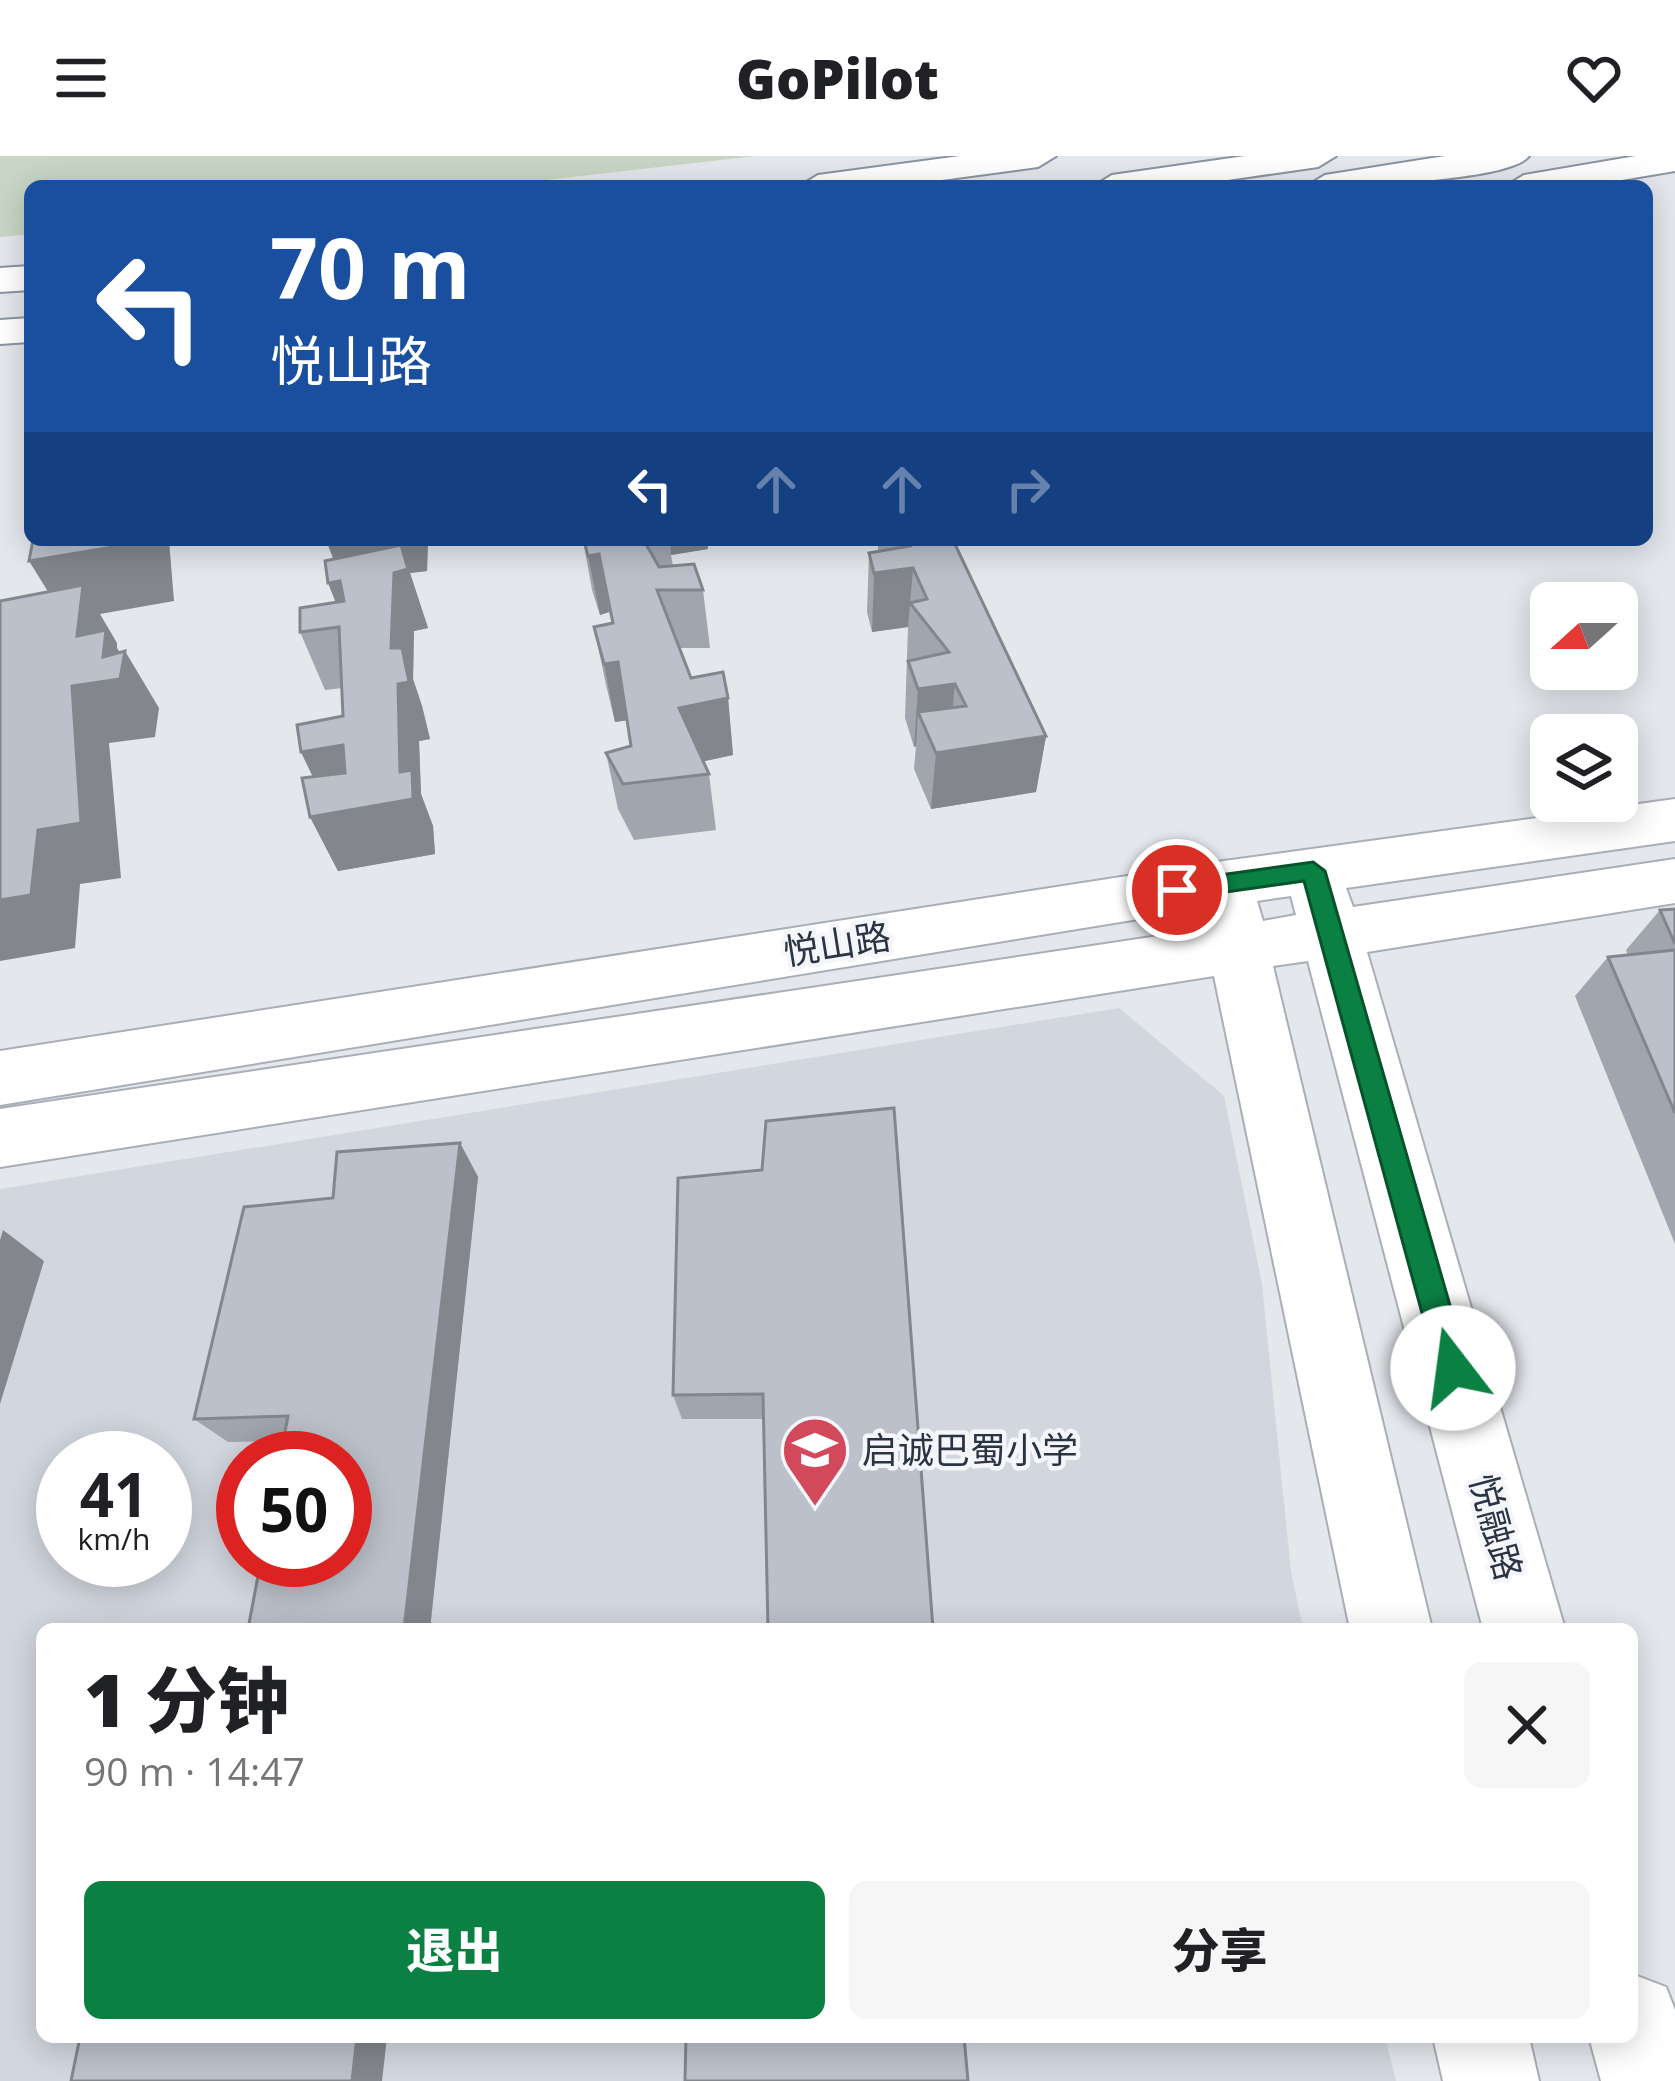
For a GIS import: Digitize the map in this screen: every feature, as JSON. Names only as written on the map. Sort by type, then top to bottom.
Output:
[{"type":"main road","points":[[862,180],[1038,156]]},
{"type":"main road","points":[[1153,180],[1318,156]]},
{"type":"main road","points":[[1361,180],[1511,156]]},
{"type":"main road","points":[[1559,180],[1675,160]]},
{"type":"main road","name":"悦山路","points":[[1323,902],[1675,820]]},
{"type":"main road","name":"悦山路","points":[[0,1078],[1323,902],[1675,881]]},
{"type":"main road","name":"悦融路","points":[[1323,902],[1522,1623]]},
{"type":"main road","points":[[1232,915],[1390,1623]]},
{"type":"main road","name":"悦山路","points":[[0,1138],[1232,915]]},
{"type":"main road","points":[[1482,2043],[1491,2081]]},
{"type":"main road","points":[[1638,2043],[1648,2081]]},
{"type":"shaded area","name":"启诚巴蜀小学","points":[[1119,1008],[1224,1096],[1262,1284],[1291,1572],[1302,1623],[36,1623],[36,2043],[1386,2043],[1396,2081],[0,2081],[0,1189]]},
{"type":"green space","points":[[0,156],[756,156],[545,180],[24,180],[24,235],[0,237]]},
{"type":"building","points":[[32,546],[119,546],[29,561]]},
{"type":"building","points":[[401,546],[408,569],[394,573],[391,648],[402,648],[409,682],[398,684],[400,772],[412,770],[413,799],[310,817],[302,778],[345,773],[343,745],[301,752],[297,725],[343,716],[339,627],[300,632],[300,608],[344,601],[340,581],[328,583],[325,561]]},
{"type":"building","points":[[586,546],[647,546],[659,567],[694,564],[703,590],[657,590],[691,678],[723,672],[728,698],[679,708],[709,774],[623,784],[606,753],[631,746],[618,662],[604,664],[594,627],[613,623],[599,554],[588,556]]},
{"type":"building","points":[[910,546],[956,546],[1046,736],[936,753],[918,712],[966,706],[955,684],[918,689],[908,661],[949,652],[910,603],[927,599],[913,568],[874,573],[869,553]]},
{"type":"building","points":[[83,585],[77,636],[106,630],[103,657],[125,651],[120,679],[72,686],[81,823],[38,830],[31,895],[0,900],[0,601]]},
{"type":"building","points":[[1675,909],[1675,944],[1660,910]]},
{"type":"building","points":[[1675,950],[1675,1113],[1608,957]]},
{"type":"building","points":[[894,1108],[933,1623],[768,1623],[763,1394],[673,1395],[678,1178],[762,1170],[766,1121]]},
{"type":"building","points":[[460,1143],[405,1623],[249,1623],[256,1587],[372,1587],[372,1431],[285,1431],[288,1416],[194,1419],[244,1207],[333,1198],[337,1152]]},
{"type":"building","points":[[79,2043],[356,2043],[352,2081],[71,2081]]},
{"type":"building","points":[[686,2043],[965,2043],[968,2081],[685,2081]]},
{"type":"place","name":"启诚巴蜀小学","points":[[815,1509]]},
{"type":"route","points":[[1177,890],[1313,871],[1453,1368]]}]
